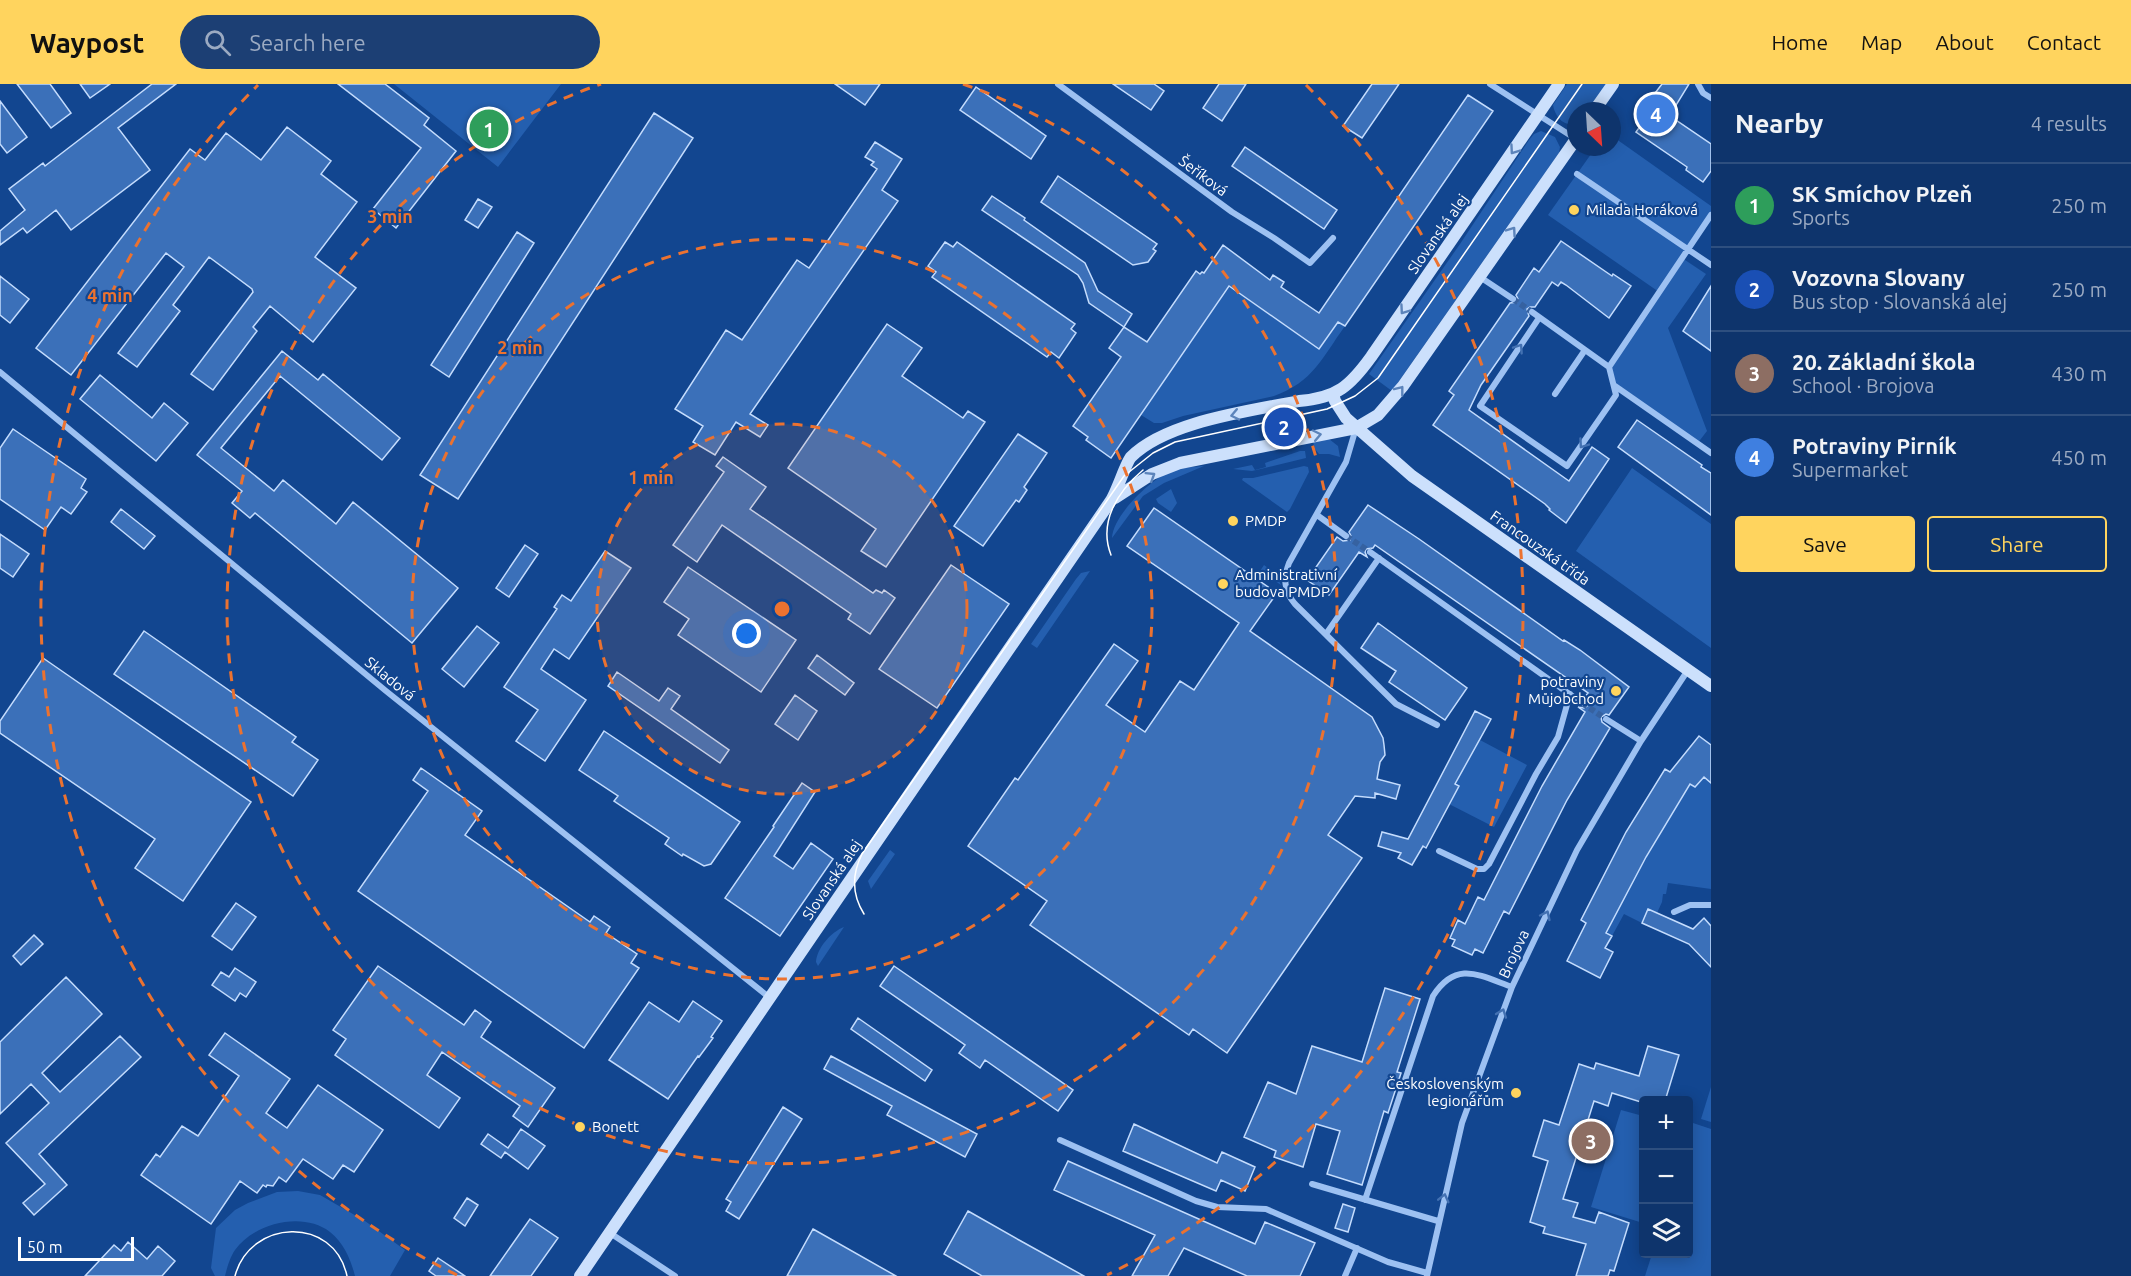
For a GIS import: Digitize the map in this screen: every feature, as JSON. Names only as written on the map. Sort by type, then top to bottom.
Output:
[{"type":"main road","name":"Slovanská alej","points":[[580,1276],[1110,502],[1124,476],[1130,458],[1160,437],[1205,421],[1334,394],[1350,384],[1559,84]]},
{"type":"main road","points":[[1600,102],[1613,84]]},
{"type":"main road","name":"Slovanská alej","points":[[1110,502],[1124,490],[1167,467],[1356,428],[1378,415],[1394,398],[1567,152]]},
{"type":"main road","points":[[1334,394],[1341,412],[1356,428]]},
{"type":"main road","name":"Francouzská třída","points":[[1356,428],[1412,476],[1711,686]]},
{"type":"street","name":"Šeříková","points":[[1058,84],[1232,212],[1310,263],[1333,238]]},
{"type":"street","points":[[1490,84],[1567,133]]},
{"type":"street","points":[[1698,84],[1711,98]]},
{"type":"street","points":[[1577,174],[1711,265]]},
{"type":"street","points":[[1609,367],[1711,215]]},
{"type":"street","points":[[1480,277],[1513,299]]},
{"type":"street","points":[[1532,312],[1609,367],[1615,387],[1616,395],[1567,466],[1480,406],[1539,318]]},
{"type":"street","points":[[1555,394],[1585,350]]},
{"type":"street","name":"Skladová","points":[[0,372],[386,691],[771,999]]},
{"type":"street","points":[[1615,387],[1711,453]]},
{"type":"street","points":[[1356,428],[1346,462],[1289,563],[1285,586],[1295,604],[1396,704],[1437,725]]},
{"type":"street","points":[[1317,515],[1346,536]]},
{"type":"street","points":[[1370,552],[1582,702]]},
{"type":"street","points":[[1326,634],[1379,558]]},
{"type":"street","name":"Brojova","points":[[1427,1274],[1462,1123],[1512,987],[1577,850],[1641,741],[1689,670]]},
{"type":"street","points":[[1439,850],[1477,869],[1489,864],[1558,737],[1570,694]]},
{"type":"street","points":[[1606,719],[1641,741]]},
{"type":"street","points":[[1674,912],[1690,905],[1711,905]]},
{"type":"street","points":[[1365,1200],[1433,996],[1441,982],[1454,975],[1470,973],[1512,987]]},
{"type":"street","points":[[1060,1140],[1196,1201],[1217,1207],[1266,1209],[1388,1262],[1427,1274]]},
{"type":"street","points":[[1312,1184],[1438,1221]]},
{"type":"street","points":[[610,1233],[675,1276]]},
{"type":"street","points":[[1345,1276],[1357,1248]]},
{"type":"shaded area","points":[[394,84],[561,84],[498,167]]},
{"type":"shaded area","points":[[1567,84],[1608,84],[1595,102],[1567,102],[1567,124],[1560,120],[1553,105]]},
{"type":"shaded area","points":[[1541,131],[1555,137],[1560,147],[1559,153],[1392,391],[1369,374],[1529,140]]},
{"type":"shaded area","points":[[1621,142],[1711,206],[1711,215],[1682,258],[1706,274],[1668,328],[1707,431],[1697,444],[1615,386],[1609,367],[1659,292],[1548,215],[1590,156],[1621,156]]},
{"type":"shaded area","points":[[1229,287],[1319,349],[1338,322],[1345,326],[1323,359],[1308,376],[1298,384],[1274,396],[1183,416],[1162,423],[1154,423],[1141,415]]},
{"type":"shaded area","points":[[1329,439],[1338,446],[1340,457],[1319,454],[1315,449],[1313,442]]},
{"type":"shaded area","points":[[1305,451],[1306,458],[1252,471],[1233,469],[1252,465],[1255,470],[1266,467],[1265,463]]},
{"type":"shaded area","points":[[1204,466],[1164,483],[1143,496],[1112,538],[1114,529],[1126,509],[1153,482],[1171,471]]},
{"type":"shaded area","points":[[1308,467],[1309,472],[1287,512],[1242,480],[1243,478],[1253,478]]},
{"type":"shaded area","points":[[1632,468],[1711,524],[1711,648],[1576,551]]},
{"type":"shaded area","points":[[1171,489],[1177,503],[1171,512],[1156,499]]},
{"type":"shaded area","points":[[1264,565],[1276,574],[1281,585],[1260,571]]},
{"type":"shaded area","points":[[1090,571],[1037,648],[1031,644],[1076,579],[1081,573]]},
{"type":"shaded area","points":[[1480,740],[1527,765],[1494,827],[1449,804],[1459,786],[1455,784]]},
{"type":"shaded area","points":[[1703,776],[1711,783],[1711,889],[1668,883],[1666,894],[1663,894],[1657,913],[1649,910],[1642,923],[1624,914],[1612,936],[1606,933],[1646,857],[1690,784],[1695,787]]},
{"type":"shaded area","points":[[890,850],[895,854],[871,889],[868,881]]},
{"type":"shaded area","points":[[844,927],[818,966],[817,957],[822,946],[834,933]]},
{"type":"shaded area","points":[[1711,1087],[1711,1122],[1701,1119]]},
{"type":"shaded area","points":[[1621,1110],[1639,1115],[1639,1222],[1591,1207]]},
{"type":"shaded area","points":[[1693,1123],[1711,1129],[1711,1276],[1645,1276],[1651,1258],[1693,1258]]},
{"type":"shaded area","points":[[298,1191],[320,1195],[365,1221],[405,1250],[390,1276],[355,1276],[346,1252],[330,1232],[306,1222],[293,1221],[266,1227],[254,1233],[235,1250],[225,1276],[215,1276],[211,1268],[216,1228],[235,1210],[248,1203],[277,1192]]},
{"type":"building","points":[[17,84],[50,84],[71,113],[51,128]]},
{"type":"building","points":[[80,84],[110,84],[90,98]]},
{"type":"building","points":[[152,84],[176,84],[118,128],[150,170],[71,230],[56,210],[27,233],[23,228],[0,245],[0,231],[25,210],[9,189],[43,163],[45,166]]},
{"type":"building","points":[[338,84],[385,84],[429,118],[424,125],[456,151],[396,228],[373,209],[421,148]]},
{"type":"building","points":[[835,84],[880,84],[865,105]]},
{"type":"building","points":[[1113,84],[1154,84],[1164,91],[1151,110]]},
{"type":"building","points":[[1219,84],[1246,84],[1222,121],[1203,108]]},
{"type":"building","points":[[1372,84],[1399,84],[1362,138],[1343,126]]},
{"type":"building","points":[[1662,84],[1689,84],[1673,110],[1677,113],[1673,118],[1711,144],[1711,171],[1703,182],[1686,170],[1687,167],[1636,132],[1658,101],[1652,97]]},
{"type":"building","points":[[976,87],[1046,136],[1031,159],[960,110]]},
{"type":"building","points":[[1468,95],[1493,111],[1345,326],[1338,322],[1319,349],[1229,286],[1111,458],[1086,440],[1088,437],[1073,426],[1121,357],[1109,348],[1124,327],[1147,342],[1196,271],[1200,274],[1204,273],[1223,245],[1270,280],[1273,275],[1284,282],[1281,287],[1319,313]]},
{"type":"building","points":[[0,101],[27,137],[7,153],[0,144]]},
{"type":"building","points":[[654,113],[693,138],[458,499],[420,475]]},
{"type":"building","points":[[287,127],[331,161],[321,174],[357,202],[315,257],[356,288],[313,342],[270,306],[253,327],[257,331],[213,390],[191,374],[253,292],[209,257],[173,305],[180,311],[137,367],[118,353],[184,267],[166,253],[71,375],[36,348],[190,149],[205,160],[226,133],[261,160]]},
{"type":"building","points":[[875,142],[902,159],[882,190],[898,201],[750,414],[768,425],[760,437],[736,422],[715,455],[693,442],[703,426],[675,409],[726,330],[742,340],[797,260],[809,268],[877,169],[871,165],[874,162],[865,157]]},
{"type":"building","points":[[1245,147],[1337,210],[1324,229],[1232,166]]},
{"type":"building","points":[[1058,176],[1157,244],[1153,249],[1156,251],[1148,262],[1133,265],[1041,202]]},
{"type":"building","points":[[992,196],[1085,263],[1098,291],[1132,314],[1124,327],[1089,303],[1078,275],[982,210]]},
{"type":"building","points":[[478,199],[492,207],[478,228],[465,220]]},
{"type":"building","points":[[517,232],[534,243],[449,377],[431,365]]},
{"type":"building","points":[[1561,241],[1612,276],[1613,274],[1631,286],[1609,318],[1566,285],[1561,282],[1558,286],[1552,282],[1535,307],[1527,309],[1529,316],[1481,385],[1469,410],[1569,481],[1592,447],[1609,459],[1566,523],[1545,504],[1433,425],[1454,395],[1449,391],[1510,303],[1517,302],[1516,295],[1534,268],[1539,272]]},
{"type":"building","points":[[945,242],[953,247],[957,242],[1075,324],[1071,329],[1076,333],[1059,358],[1051,352],[1047,357],[932,277],[936,272],[928,266]]},
{"type":"building","points":[[0,276],[29,299],[10,323],[0,315]]},
{"type":"building","points":[[1711,286],[1711,351],[1683,331]]},
{"type":"building","points":[[887,324],[922,348],[902,376],[963,418],[968,411],[985,422],[886,567],[861,551],[876,529],[788,468]]},
{"type":"building","points":[[282,351],[318,380],[323,374],[400,438],[382,460],[280,376],[221,448],[274,491],[283,480],[336,524],[353,502],[458,588],[412,643],[255,513],[250,518],[232,503],[242,491],[197,455]]},
{"type":"building","points":[[100,375],[152,418],[164,403],[188,423],[156,461],[80,399]]},
{"type":"building","points":[[1637,420],[1711,473],[1711,515],[1618,447]]},
{"type":"building","points":[[13,429],[86,479],[81,488],[87,492],[71,514],[61,507],[45,530],[0,499],[0,448]]},
{"type":"building","points":[[1018,434],[1047,453],[1024,487],[1027,490],[1019,502],[1016,500],[983,546],[954,526]]},
{"type":"building","points":[[723,457],[766,487],[750,509],[873,593],[876,590],[882,593],[884,590],[895,598],[870,634],[848,619],[851,614],[722,525],[697,562],[673,545],[724,472],[716,466]]},
{"type":"building","points":[[1368,505],[1563,641],[1580,650],[1629,687],[1609,715],[1601,717],[1602,722],[1610,728],[1567,800],[1509,914],[1504,911],[1483,953],[1475,949],[1472,955],[1452,946],[1455,940],[1450,938],[1458,920],[1465,924],[1478,897],[1484,900],[1542,786],[1585,712],[1578,707],[1587,706],[1584,698],[1588,693],[1375,545],[1373,548],[1366,549],[1367,557],[1359,552],[1329,595],[1307,580],[1337,537],[1343,541],[1350,540],[1349,532]]},
{"type":"building","points":[[1154,508],[1277,593],[1250,631],[1372,717],[1383,738],[1385,755],[1380,762],[1377,779],[1400,785],[1396,799],[1375,793],[1375,798],[1355,796],[1328,835],[1362,858],[1227,1053],[1193,1029],[1189,1035],[1030,925],[1047,901],[968,846],[1015,778],[1018,780],[1114,644],[1138,661],[1106,705],[1145,732],[1180,681],[1194,690],[1239,623],[1127,546]]},
{"type":"building","points":[[121,509],[155,536],[144,549],[111,522]]},
{"type":"building","points":[[0,534],[29,554],[13,577],[0,568]]},
{"type":"building","points":[[525,545],[538,554],[509,597],[496,588]]},
{"type":"building","points":[[605,551],[631,568],[569,659],[554,649],[541,669],[586,700],[545,761],[516,741],[538,710],[504,687],[557,609],[554,607],[562,595],[571,601]]},
{"type":"building","points":[[951,565],[1009,604],[937,708],[879,669]]},
{"type":"building","points":[[688,567],[796,640],[761,692],[678,635],[689,619],[664,602]]},
{"type":"building","points":[[1378,623],[1467,688],[1445,720],[1389,682],[1396,671],[1361,648]]},
{"type":"building","points":[[477,626],[499,643],[464,687],[442,669]]},
{"type":"building","points":[[144,631],[296,737],[292,742],[318,760],[293,796],[114,674]]},
{"type":"building","points":[[817,655],[854,683],[845,695],[808,668]]},
{"type":"building","points":[[43,658],[251,802],[183,901],[135,868],[155,839],[0,733],[0,721]]},
{"type":"building","points":[[617,672],[659,701],[668,688],[680,696],[671,709],[729,750],[720,763],[608,686]]},
{"type":"building","points":[[795,695],[817,711],[798,740],[775,724]]},
{"type":"building","points":[[1475,711],[1491,719],[1455,784],[1459,786],[1426,848],[1423,846],[1412,865],[1398,858],[1401,853],[1378,846],[1382,832],[1408,839]]},
{"type":"building","points":[[604,731],[740,822],[711,864],[704,866],[683,854],[682,856],[665,844],[669,838],[614,801],[618,796],[579,770]]},
{"type":"building","points":[[1699,736],[1711,745],[1711,783],[1704,777],[1695,787],[1690,784],[1646,857],[1606,933],[1612,936],[1605,948],[1613,952],[1600,978],[1567,961],[1586,923],[1581,920],[1626,832],[1665,769],[1670,772]]},
{"type":"building","points":[[421,768],[482,811],[465,835],[590,922],[594,916],[610,927],[606,933],[637,954],[631,963],[639,968],[584,1048],[358,891],[428,791],[413,780]]},
{"type":"building","points":[[802,783],[815,792],[774,856],[793,869],[811,843],[833,859],[780,936],[725,898]]},
{"type":"building","points":[[236,903],[256,917],[232,950],[212,936]]},
{"type":"building","points":[[1648,909],[1693,929],[1704,918],[1711,926],[1711,967],[1689,944],[1642,923]]},
{"type":"building","points":[[34,935],[43,944],[21,965],[13,956]]},
{"type":"building","points":[[378,966],[464,1025],[475,1010],[491,1022],[481,1037],[555,1088],[528,1127],[513,1116],[520,1106],[442,1052],[427,1075],[460,1098],[439,1128],[335,1055],[346,1039],[333,1030]]},
{"type":"building","points":[[894,966],[1073,1090],[1058,1111],[985,1060],[980,1068],[959,1053],[965,1045],[880,986]]},
{"type":"building","points":[[235,968],[256,982],[246,997],[240,993],[235,1001],[212,985],[221,972],[229,977]]},
{"type":"building","points":[[66,977],[102,1014],[42,1073],[60,1092],[120,1036],[141,1057],[39,1154],[67,1185],[34,1215],[23,1203],[45,1184],[6,1143],[49,1103],[31,1084],[0,1114],[0,1042]]},
{"type":"building","points":[[1385,988],[1420,999],[1397,1072],[1401,1073],[1388,1113],[1384,1111],[1362,1185],[1327,1174],[1340,1131],[1316,1124],[1303,1167],[1274,1157],[1276,1151],[1244,1137],[1268,1082],[1296,1094],[1312,1046],[1362,1062]]},
{"type":"building","points":[[693,1001],[722,1021],[711,1037],[713,1038],[668,1099],[609,1060],[649,1002],[679,1022]]},
{"type":"building","points":[[858,1018],[932,1070],[925,1081],[851,1029]]},
{"type":"building","points":[[225,1033],[290,1079],[266,1113],[287,1128],[318,1085],[383,1130],[354,1172],[343,1165],[333,1179],[303,1159],[286,1182],[279,1177],[273,1186],[263,1185],[257,1193],[240,1181],[211,1224],[141,1175],[156,1154],[160,1157],[182,1126],[198,1136],[239,1076],[209,1055]]},
{"type":"building","points":[[1648,1046],[1679,1055],[1667,1096],[1639,1096],[1639,1101],[1612,1093],[1608,1106],[1594,1101],[1563,1199],[1578,1203],[1573,1217],[1595,1223],[1599,1212],[1629,1223],[1614,1271],[1610,1270],[1608,1276],[1576,1276],[1586,1244],[1543,1233],[1545,1227],[1530,1222],[1548,1161],[1533,1156],[1544,1120],[1559,1125],[1579,1064],[1594,1069],[1596,1063],[1639,1076]]},
{"type":"building","points":[[831,1056],[977,1134],[965,1157],[887,1115],[892,1106],[824,1069]]},
{"type":"building","points":[[783,1107],[802,1119],[739,1219],[726,1211],[731,1202],[726,1199]]},
{"type":"building","points":[[1134,1124],[1217,1163],[1222,1152],[1255,1167],[1245,1191],[1221,1180],[1216,1191],[1123,1151]]},
{"type":"building","points":[[521,1129],[545,1146],[528,1169],[505,1152],[501,1158],[481,1144],[488,1134],[508,1148]]},
{"type":"building","points":[[1068,1161],[1255,1244],[1265,1222],[1315,1243],[1300,1276],[1247,1276],[1184,1248],[1168,1276],[1132,1276],[1155,1235],[1054,1190]]},
{"type":"building","points":[[467,1198],[478,1205],[465,1226],[454,1218]]},
{"type":"building","points":[[1343,1204],[1355,1208],[1348,1232],[1335,1228]]},
{"type":"building","points":[[968,1211],[1084,1276],[982,1276],[944,1254]]},
{"type":"building","points":[[530,1219],[558,1238],[531,1276],[490,1276]]},
{"type":"building","points":[[813,1229],[896,1276],[787,1276]]},
{"type":"building","points":[[128,1242],[147,1259],[158,1246],[175,1261],[162,1276],[85,1276],[114,1245],[121,1251]]},
{"type":"building","points":[[438,1258],[465,1276],[436,1276],[429,1271]]},
{"type":"tunnel","points":[[1513,299],[1532,312]]},
{"type":"tunnel","points":[[1346,536],[1370,552]]},
{"type":"tunnel","points":[[1582,703],[1606,719]]},
{"type":"tram line","points":[[864,914],[855,892],[856,869],[862,854],[1124,476],[1153,453],[1175,442],[1327,409],[1355,396],[1378,378],[1582,84]]},
{"type":"tram line","points":[[1111,555],[1107,531],[1113,508],[1118,497],[1143,470]]},
{"type":"tram line","points":[[235,1276],[244,1257],[257,1243],[274,1235],[292,1232],[310,1234],[326,1242],[339,1256],[347,1276]]},
{"type":"place","name":"Potraviny Pirník","points":[[1656,114]]},
{"type":"place","name":"SK Smíchov Plzeň","points":[[489,129]]},
{"type":"place","name":"Milada Horáková","points":[[1574,210]]},
{"type":"place","name":"Vozovna Slovany","points":[[1284,427]]},
{"type":"place","name":"PMDP","points":[[1233,521]]},
{"type":"place","name":"Administrativní budova PMDP","points":[[1223,584]]},
{"type":"place","name":"potraviny Můjobchod","points":[[1616,691]]},
{"type":"place","name":"Československým legionářům","points":[[1516,1093]]},
{"type":"place","name":"Bonett","points":[[580,1127]]},
{"type":"place","name":"20. Základní škola","points":[[1591,1141]]}]
